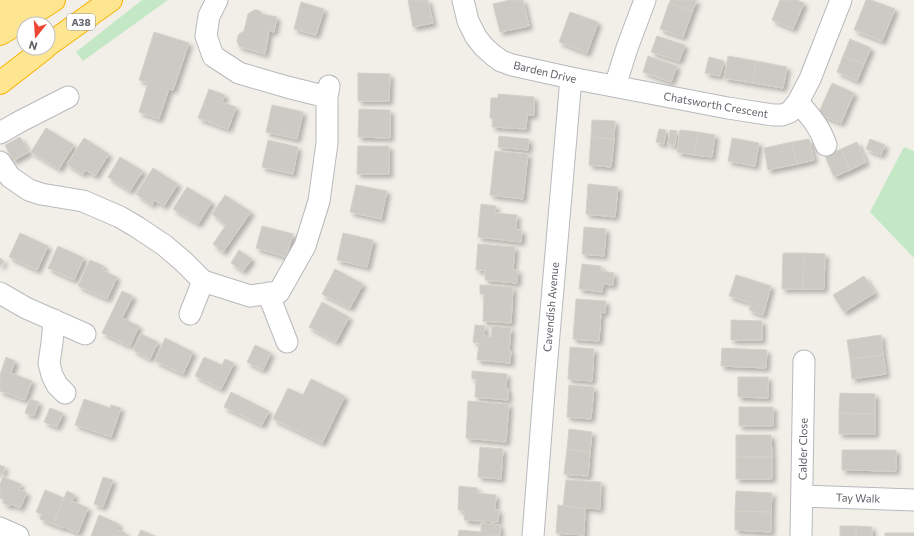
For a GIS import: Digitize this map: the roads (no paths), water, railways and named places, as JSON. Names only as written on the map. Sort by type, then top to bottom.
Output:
[{"type":"highway","points":[[0,11],[24,0]]},
{"type":"highway","points":[[0,34],[54,0]]},
{"type":"highway","name":"A38","points":[[56,40],[111,0]]},
{"type":"highway","name":"A38","points":[[0,72],[29,56]]},
{"type":"highway","points":[[0,83],[34,56]]},
{"type":"street","points":[[0,162],[10,177],[29,190],[41,194],[83,201],[120,217],[132,224],[164,245],[203,281],[250,296],[279,292],[305,246],[319,201],[327,142],[328,92],[286,87],[239,73],[213,56],[206,36],[209,16],[217,0]]},
{"type":"street","name":"Barden Drive","points":[[463,0],[468,20],[474,33],[484,47],[502,61],[512,65],[570,78],[615,86]]},
{"type":"street","points":[[615,86],[645,0]]},
{"type":"street","name":"Chatsworth Crescent","points":[[615,86],[728,108],[773,115],[782,115],[790,112],[798,102],[810,78],[841,0]]},
{"type":"street","name":"Cavendish Avenue","points":[[533,536],[570,78]]},
{"type":"street","points":[[0,133],[68,97]]},
{"type":"street","points":[[798,102],[815,121],[826,145]]},
{"type":"street","points":[[190,314],[203,281]]},
{"type":"street","points":[[0,293],[26,308],[86,334]]},
{"type":"street","points":[[268,293],[287,342]]},
{"type":"street","points":[[54,320],[49,363],[52,375],[57,385],[65,393]]},
{"type":"street","name":"Calder Close","points":[[801,536],[804,361]]},
{"type":"street","name":"Tay Walk","points":[[802,496],[914,500]]},
{"type":"street","points":[[0,528],[18,536]]}]
